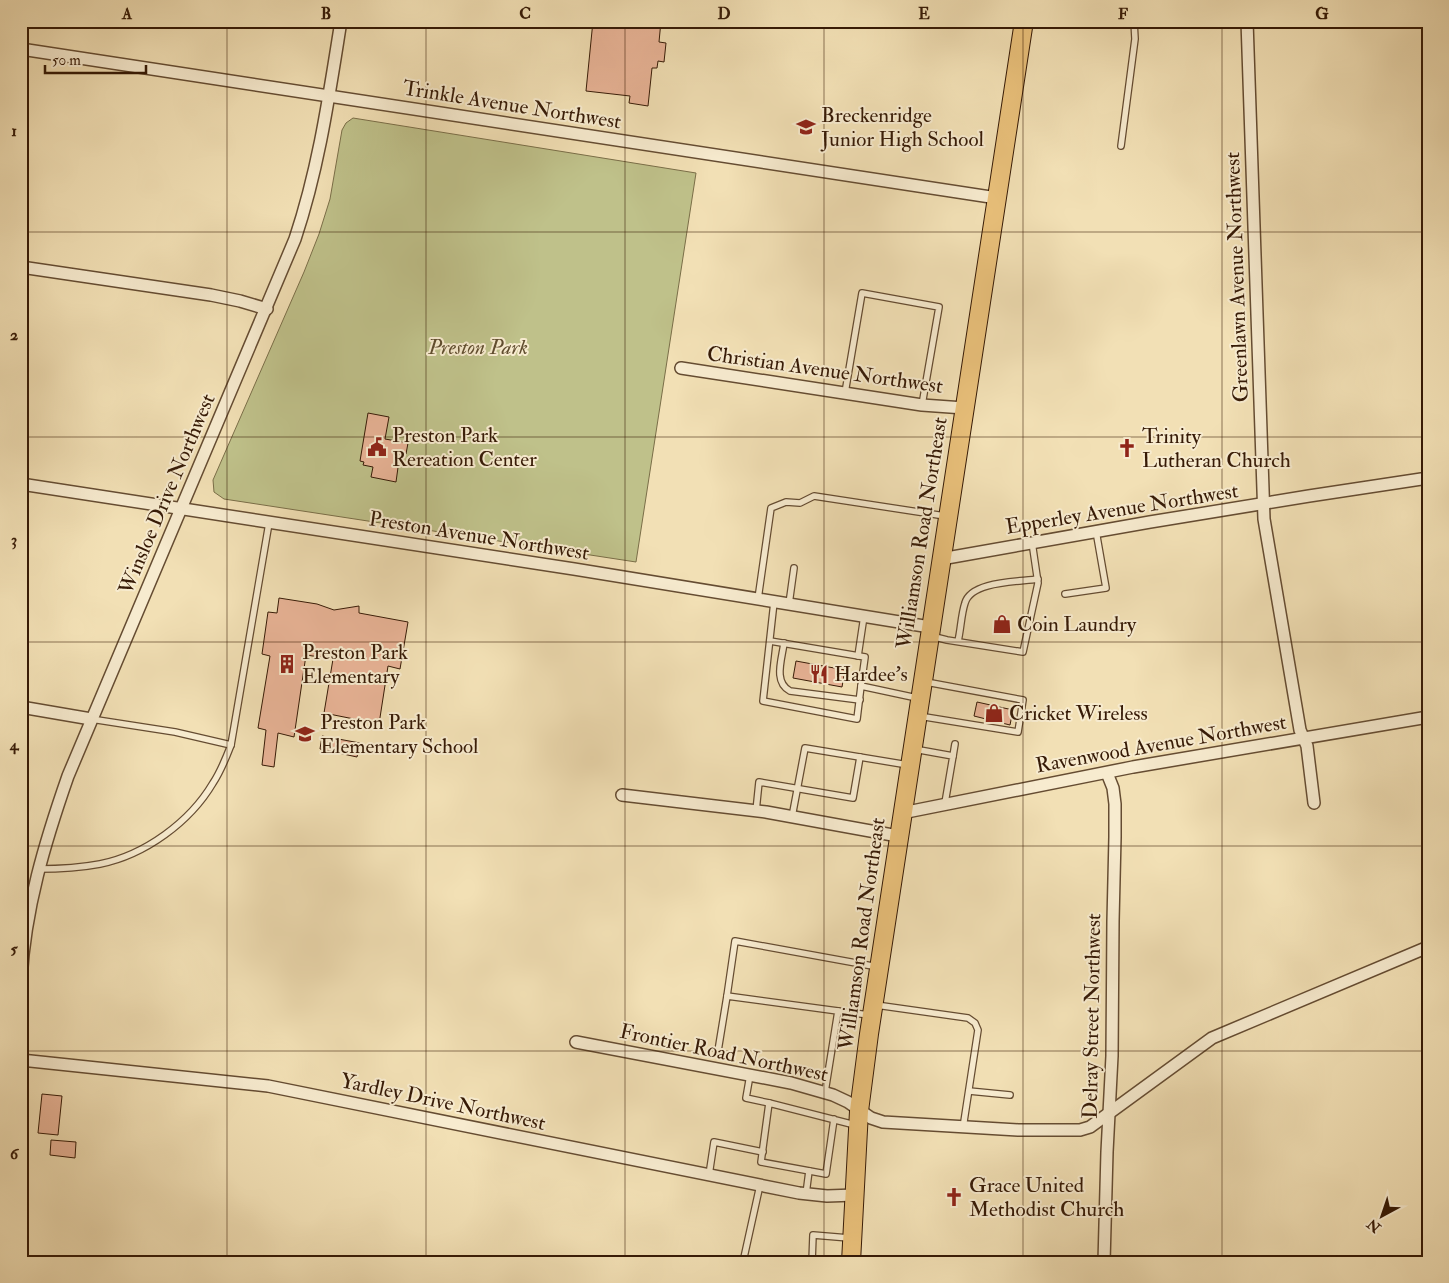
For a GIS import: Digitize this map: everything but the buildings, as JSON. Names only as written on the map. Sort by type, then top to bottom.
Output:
[{"type":"main road","name":"Williamson Road Northeast","points":[[851,1262],[859,1118],[872,1010],[1024,21]]},
{"type":"street","name":"Winsloe Drive Northwest","points":[[21,979],[24,931],[38,869],[49,829],[68,776],[267,309],[308,201],[321,147],[341,21]]},
{"type":"street","name":"Greenlawn Avenue Northwest","points":[[1247,21],[1264,519],[1300,730],[1308,753],[1314,803]]},
{"type":"street","name":"Trinkle Avenue Northwest","points":[[21,49],[997,198]]},
{"type":"street","points":[[21,267],[211,295],[267,309]]},
{"type":"street","name":"Christian Avenue Northwest","points":[[681,368],[922,405],[964,408]]},
{"type":"street","name":"Epperley Avenue Northwest","points":[[941,559],[1096,531],[1428,478]]},
{"type":"street","name":"Preston Avenue Northwest","points":[[21,484],[864,616],[930,631]]},
{"type":"street","points":[[21,707],[91,719]]},
{"type":"street","name":"Ravenwood Avenue Northwest","points":[[902,813],[945,803],[1107,773],[1428,717]]},
{"type":"street","name":"Delray Street Northwest","points":[[1104,1262],[1112,1056],[1115,804],[1113,788],[1107,773]]},
{"type":"street","points":[[622,795],[756,811],[898,836]]},
{"type":"street","name":"Frontier Road Northwest","points":[[576,1042],[791,1083],[825,1092],[848,1102],[859,1118],[871,1118],[884,1122],[963,1128],[1080,1130],[1090,1128],[1212,1038],[1428,947]]},
{"type":"street","name":"Yardley Drive Northwest","points":[[21,1060],[268,1086],[806,1194],[855,1196]]},
{"type":"lane","points":[[1121,146],[1135,39],[1134,21]]},
{"type":"lane","points":[[845,393],[862,293],[939,306],[922,405]]},
{"type":"lane","points":[[758,599],[770,508],[786,502],[800,503],[814,496],[947,516]]},
{"type":"lane","points":[[38,869],[70,868],[100,864],[118,859],[142,848],[162,836],[187,816],[213,785],[231,745],[269,522]]},
{"type":"lane","points":[[1065,594],[1106,588],[1096,531]]},
{"type":"lane","points":[[930,631],[958,641],[1023,652],[1038,579],[1032,542]]},
{"type":"lane","points":[[789,604],[794,568]]},
{"type":"lane","points":[[958,641],[965,601],[972,592],[982,586],[1038,579]]},
{"type":"lane","points":[[770,641],[865,657],[857,719],[763,701],[774,602]]},
{"type":"lane","points":[[858,656],[864,616]]},
{"type":"lane","points":[[784,643],[779,674],[781,682],[786,689],[860,700]]},
{"type":"lane","points":[[861,686],[919,698],[1018,732],[1023,700],[919,698]]},
{"type":"lane","points":[[91,719],[175,732],[231,745]]},
{"type":"lane","points":[[945,803],[955,744]]},
{"type":"lane","points":[[792,817],[805,748],[860,757],[953,756]]},
{"type":"lane","points":[[756,811],[759,782],[853,798],[860,757]]},
{"type":"lane","points":[[718,1051],[735,941],[879,967]]},
{"type":"lane","points":[[727,996],[838,1011],[872,1010],[968,1018],[975,1023],[978,1030],[963,1128]]},
{"type":"lane","points":[[825,1092],[838,1011]]},
{"type":"lane","points":[[750,1075],[746,1098],[834,1119],[859,1118]]},
{"type":"lane","points":[[969,1091],[1010,1095]]},
{"type":"lane","points":[[769,1103],[762,1162],[826,1174],[834,1119]]},
{"type":"lane","points":[[709,1175],[714,1142],[763,1152]]},
{"type":"lane","points":[[806,1194],[809,1170]]},
{"type":"lane","points":[[743,1262],[760,1185]]},
{"type":"lane","points":[[812,1262],[813,1235],[852,1239]]},
{"type":"green space","name":"Preston Park","points":[[353,118],[696,173],[636,562],[224,499],[214,492],[213,480],[319,234],[330,199],[342,130],[346,123]]},
{"type":"place","name":"Breckenridge Junior High School","points":[[806,127]]},
{"type":"place","name":"Preston Park Rereation Center","points":[[377,447]]},
{"type":"place","name":"Trinity Lutheran Church","points":[[1127,448]]},
{"type":"place","name":"Coin Laundry","points":[[1002,624]]},
{"type":"place","name":"Preston Park Elementary","points":[[287,664]]},
{"type":"place","name":"Hardee's","points":[[819,674]]},
{"type":"place","name":"Cricket Wireless","points":[[994,713]]},
{"type":"place","name":"Preston Park Elementary School","points":[[305,734]]},
{"type":"place","name":"Grace United Methodist Church","points":[[954,1197]]}]
